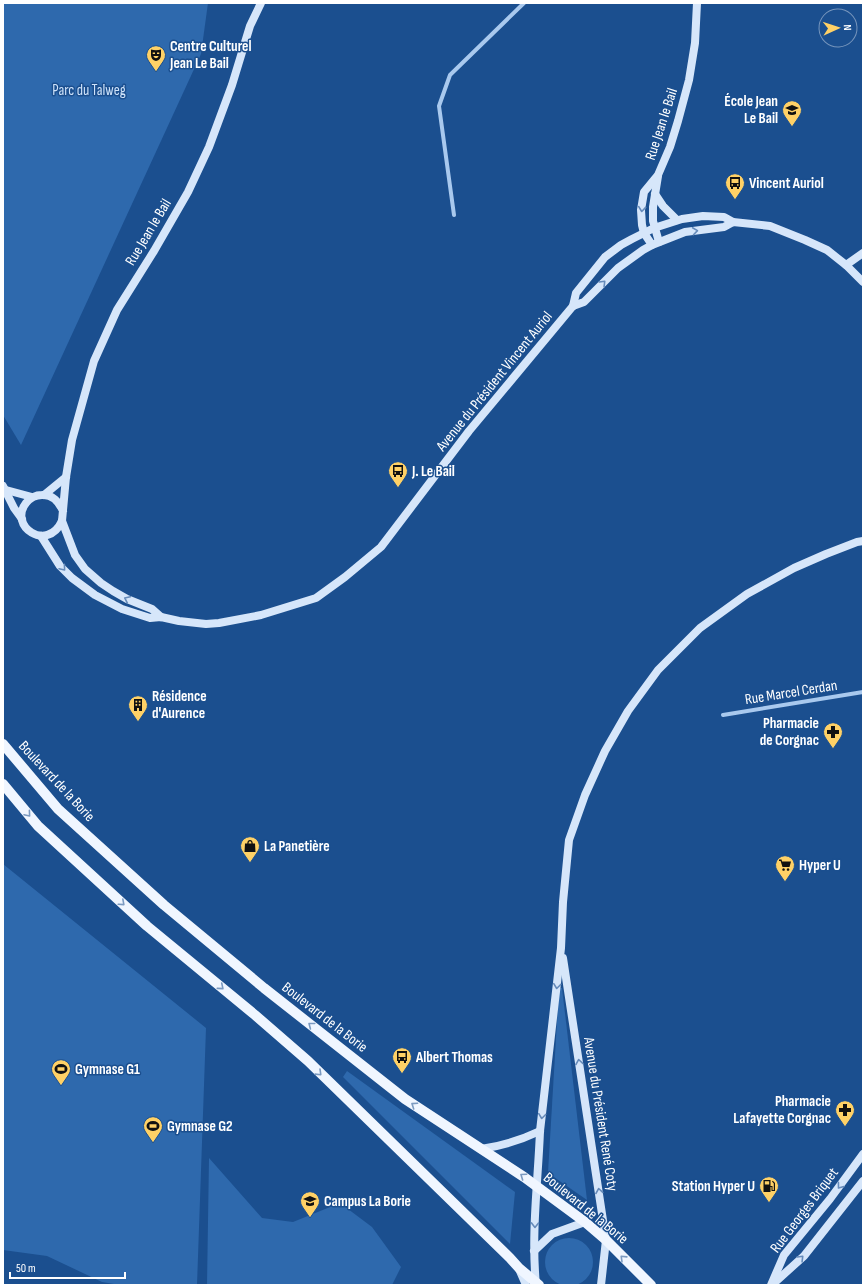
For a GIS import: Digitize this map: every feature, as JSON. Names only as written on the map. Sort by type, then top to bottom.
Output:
[{"type":"main road","name":"Boulevard de la Borie","points":[[3,744],[58,809],[164,905],[264,988],[405,1099],[524,1177],[585,1222],[606,1240],[651,1285]]},
{"type":"main road","points":[[3,784],[38,826],[147,926],[308,1061],[510,1258],[534,1284]]},
{"type":"street","name":"Rue Jean le Bail","points":[[63,511],[66,477],[72,440],[94,361],[116,310],[154,251],[188,192],[216,128],[232,85],[250,26],[261,3]]},
{"type":"street","points":[[454,215],[439,106],[450,75],[524,3]]},
{"type":"street","name":"Rue Jean le Bail","points":[[655,244],[644,233],[640,210],[644,192],[658,175],[670,147],[689,80],[695,43],[697,3]]},
{"type":"street","points":[[655,244],[653,207],[658,175]]},
{"type":"street","points":[[655,194],[663,206],[677,220]]},
{"type":"street","points":[[573,306],[576,293],[605,257],[621,245],[654,228],[677,220],[703,216],[724,217],[733,222]]},
{"type":"street","name":"Avenue du Président Vincent Auriol","points":[[42,536],[64,570],[72,578],[95,595],[122,609],[150,618],[161,617],[206,624],[219,623],[261,615],[316,598],[345,577],[381,547],[469,431],[573,306],[584,302],[618,268],[643,250],[685,232],[724,227],[733,222],[770,226],[827,250],[846,265],[863,282]]},
{"type":"street","points":[[846,265],[863,252]]},
{"type":"street","points":[[44,495],[66,477]]},
{"type":"street","points":[[4,488],[32,497],[44,495],[52,497],[57,501],[63,511],[62,521],[59,527],[54,532],[42,536],[27,530],[4,488]]},
{"type":"street","points":[[22,519],[24,506],[32,497]]},
{"type":"street","name":"Avenue du Président Vincent Auriol","points":[[62,521],[74,555],[85,570],[113,592],[152,609],[161,617]]},
{"type":"street","name":"Avenue du Président René Coty","points":[[534,1284],[536,1186],[540,1131],[562,948],[563,902],[569,840],[585,795],[605,751],[628,711],[658,670],[700,628],[747,594],[794,568],[861,540]]},
{"type":"street","name":"Rue Marcel Cerdan","points":[[723,714],[863,692]]},
{"type":"street","name":"Avenue du Président René Coty","points":[[562,948],[606,1240],[599,1284]]},
{"type":"street","points":[[481,1149],[501,1146],[540,1131]]},
{"type":"street","name":"Rue Georges Briquet","points":[[772,1285],[784,1255],[830,1199],[863,1154]]},
{"type":"street","name":"Rue Georges Briquet","points":[[772,1285],[804,1256],[863,1181]]},
{"type":"street","points":[[534,1251],[552,1234],[585,1222]]},
{"type":"green space","name":"Parc du Talweg","points":[[3,3],[208,3],[201,54],[21,445],[3,415]]},
{"type":"green space","points":[[3,864],[206,1028],[197,1285],[120,1285],[102,1282],[47,1256],[3,1250]]},
{"type":"green space","points":[[559,988],[562,988],[587,1200],[548,1173]]},
{"type":"green space","points":[[347,1071],[515,1192],[510,1244],[343,1077]]},
{"type":"green space","points":[[209,1158],[262,1218],[293,1222],[340,1203],[372,1227],[401,1267],[392,1285],[207,1285]]},
{"type":"green space","points":[[564,1238],[574,1238],[583,1242],[589,1248],[593,1257],[593,1267],[589,1276],[583,1282],[574,1286],[564,1286],[555,1282],[549,1276],[545,1267],[545,1257],[549,1248],[555,1242]]},
{"type":"place","name":"Centre Culturel Jean Le Bail","points":[[156,72]]},
{"type":"place","name":"École Jean Le Bail","points":[[792,127]]},
{"type":"place","name":"Vincent Auriol","points":[[735,200]]},
{"type":"place","name":"J. Le Bail","points":[[398,488]]},
{"type":"place","name":"Résidence d'Aurence","points":[[138,722]]},
{"type":"place","name":"Pharmacie de Corgnac","points":[[833,749]]},
{"type":"place","name":"La Panetière","points":[[250,863]]},
{"type":"place","name":"Hyper U","points":[[785,882]]},
{"type":"place","name":"Albert Thomas","points":[[402,1074]]},
{"type":"place","name":"Gymnase G1","points":[[61,1086]]},
{"type":"place","name":"Pharmacie Lafayette Corgnac","points":[[845,1127]]},
{"type":"place","name":"Gymnase G2","points":[[153,1143]]},
{"type":"place","name":"Station Hyper U","points":[[769,1203]]},
{"type":"place","name":"Campus La Borie","points":[[310,1218]]}]
